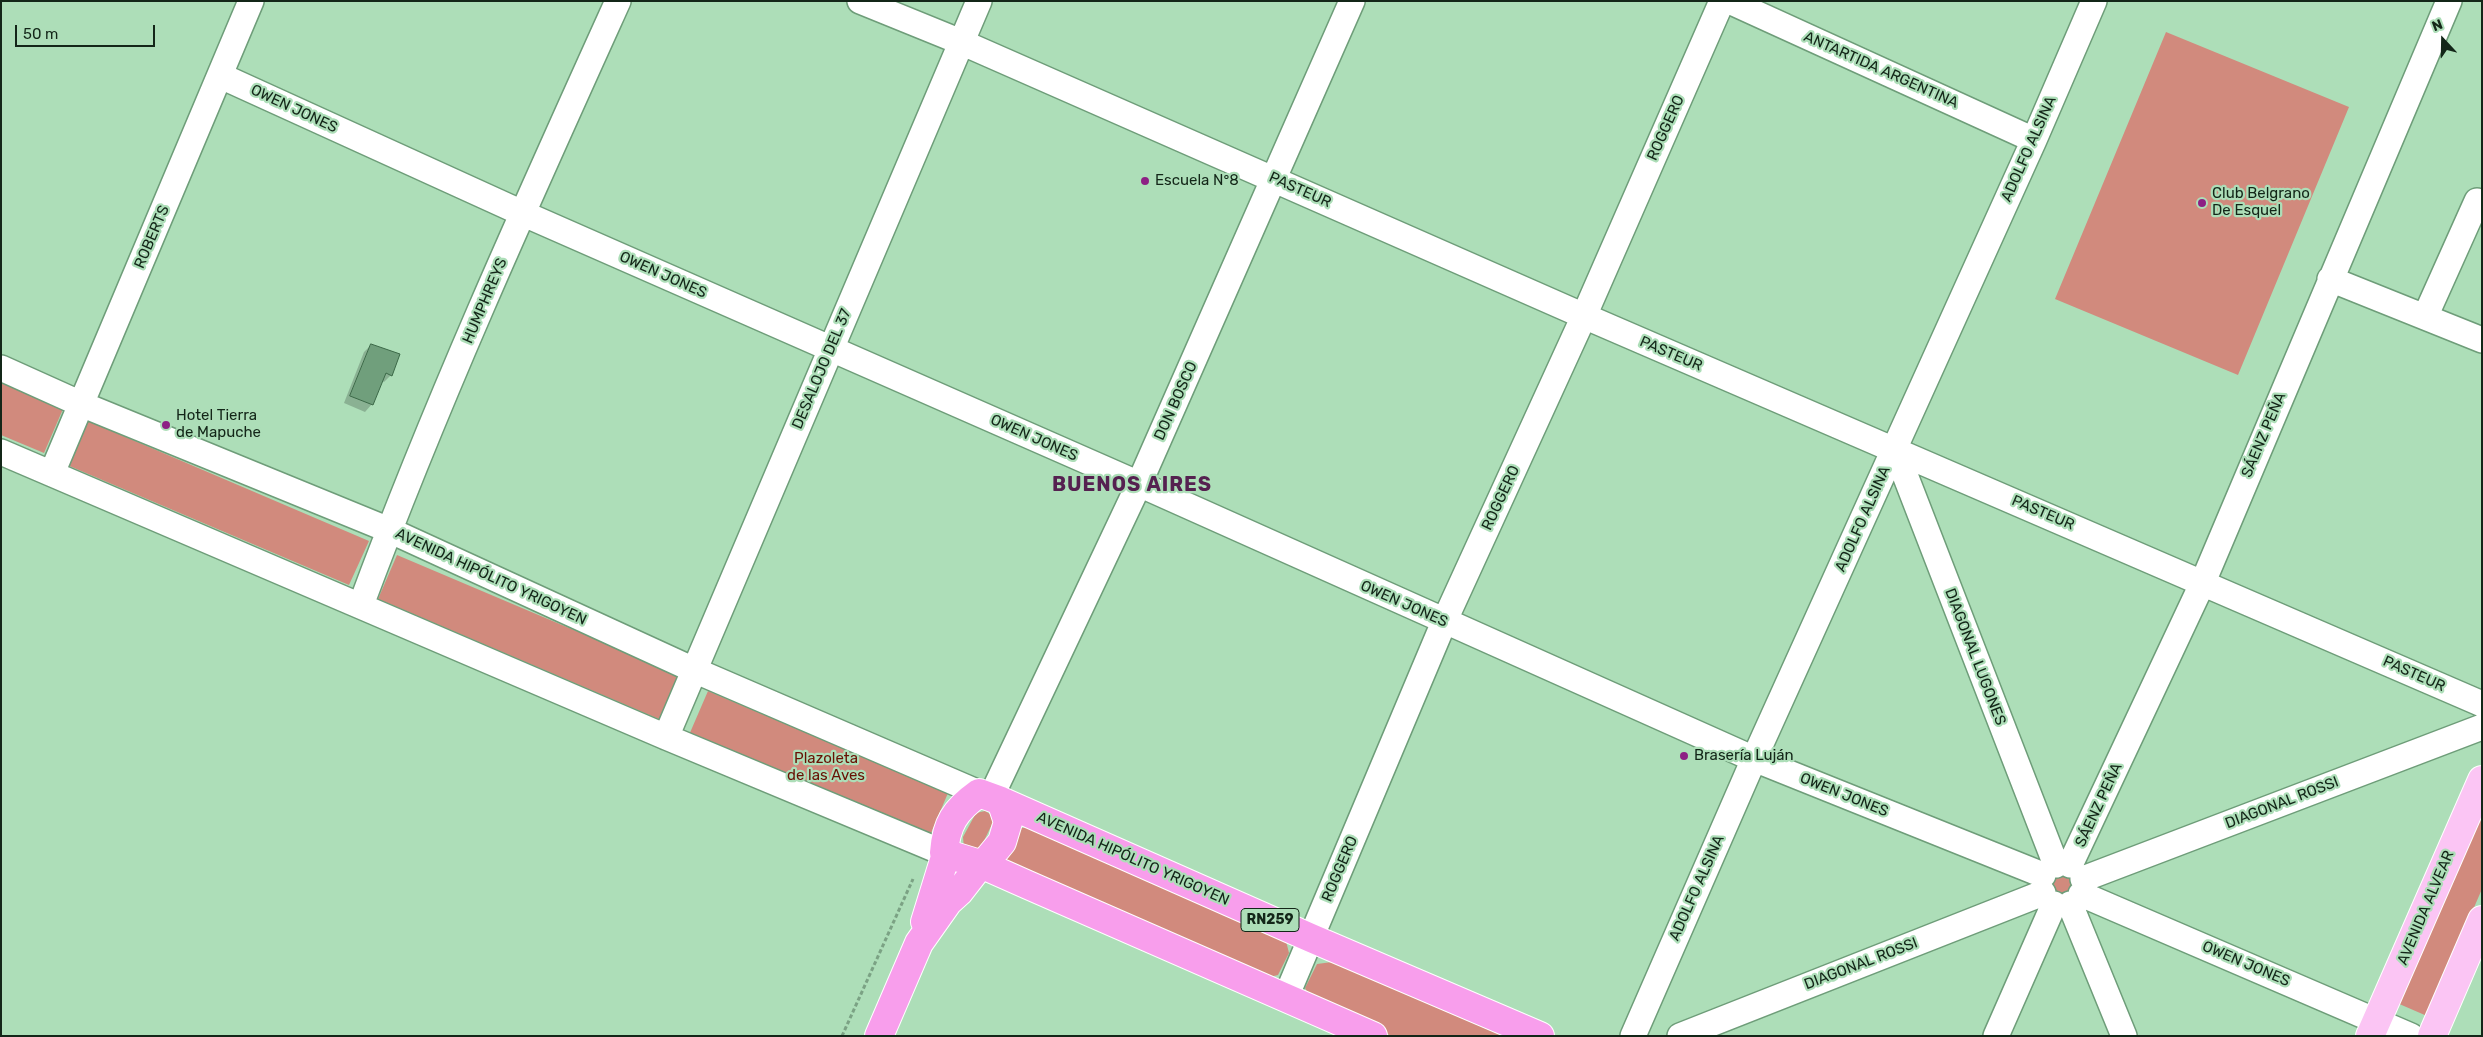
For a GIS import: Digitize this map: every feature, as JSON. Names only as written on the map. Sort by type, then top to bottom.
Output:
[{"type":"highway","points":[[879,1036],[919,943],[939,851],[945,836],[961,806],[990,797],[1008,822],[1002,842],[948,902],[919,943]]},
{"type":"highway","name":"AVENIDA HIPÓLITO YRIGOYEN","points":[[990,797],[1540,1036]]},
{"type":"highway","points":[[939,851],[982,865],[1373,1036]]},
{"type":"main road","name":"AVENIDA ALVEAR","points":[[2374,1028],[2482,780]]},
{"type":"main road","points":[[2432,1036],[2482,920]]},
{"type":"street","name":"ROBERTS","points":[[52,473],[222,76],[251,1]]},
{"type":"street","name":"HUMPHREYS","points":[[361,605],[389,530],[522,213],[618,1]]},
{"type":"street","name":"PASTEUR","points":[[860,1],[961,42],[1274,178],[1584,316],[2482,704]]},
{"type":"street","name":"DESALOJO DEL 37","points":[[666,737],[980,1]]},
{"type":"street","name":"DON BOSCO","points":[[990,797],[1139,484],[1352,1]]},
{"type":"street","name":"ROGGERO","points":[[1286,997],[1444,622],[1584,316],[1722,1]]},
{"type":"street","name":"ANTARTIDA ARGENTINA","points":[[1729,1],[2034,140]]},
{"type":"street","name":"ADOLFO ALSINA","points":[[1634,1036],[1754,760],[2034,140],[2094,1]]},
{"type":"street","name":"SÁENZ PEÑA","points":[[1996,1036],[2062,885],[2203,582],[2449,1]]},
{"type":"street","name":"OWEN JONES","points":[[222,76],[522,213],[1139,484],[1754,760],[2062,885],[2374,1028],[2411,1036]]},
{"type":"street","points":[[2425,317],[2477,202]]},
{"type":"street","points":[[2330,279],[2482,340]]},
{"type":"street","name":"AVENIDA HIPÓLITO YRIGOYEN","points":[[1,368],[81,404],[389,530],[694,670],[990,797]]},
{"type":"street","name":"DIAGONAL LUGONES","points":[[1895,449],[2062,885],[2124,1036]]},
{"type":"street","points":[[1,452],[666,737],[939,851]]},
{"type":"street","name":"DIAGONAL ROSSI","points":[[1680,1036],[2062,885],[2482,727]]},
{"type":"path","points":[[842,1036],[939,851]]},
{"type":"green space","name":"Club Belgrano De Esquel","points":[[2166,32],[2349,107],[2238,375],[2055,299]]},
{"type":"green space","points":[[1,383],[63,409],[44,453],[1,435]]},
{"type":"green space","points":[[86,420],[369,541],[349,585],[67,465]]},
{"type":"green space","points":[[397,555],[680,675],[661,720],[378,599]]},
{"type":"green space","name":"Plazoleta de las Aves","points":[[708,691],[948,793],[929,838],[689,735]]},
{"type":"green space","points":[[2482,807],[2482,889],[2427,1016],[2397,1003]]},
{"type":"green space","points":[[985,811],[990,814],[993,822],[982,845],[977,851],[964,849],[963,837],[976,813]]},
{"type":"green space","points":[[1028,827],[1286,941],[1289,953],[1278,975],[1265,978],[1004,867],[1003,857],[1016,829]]},
{"type":"green space","points":[[2062,874],[2070,877],[2073,885],[2070,893],[2062,896],[2054,893],[2051,885],[2054,877]]},
{"type":"green space","points":[[1332,962],[1503,1036],[1392,1036],[1312,1001],[1305,988],[1317,964]]},
{"type":"building","points":[[371,344],[400,354],[392,376],[386,373],[373,405],[350,396]]},
{"type":"place","name":"Escuela N°8","points":[[1145,181]]},
{"type":"place","name":"Club Belgrano De Esquel","points":[[2202,203]]},
{"type":"place","name":"Hotel Tierra de Mapuche","points":[[166,425]]},
{"type":"place","name":"Brasería Luján","points":[[1684,756]]},
{"type":"district","name":"BUENOS AIRES","points":[[1132,485]]}]
